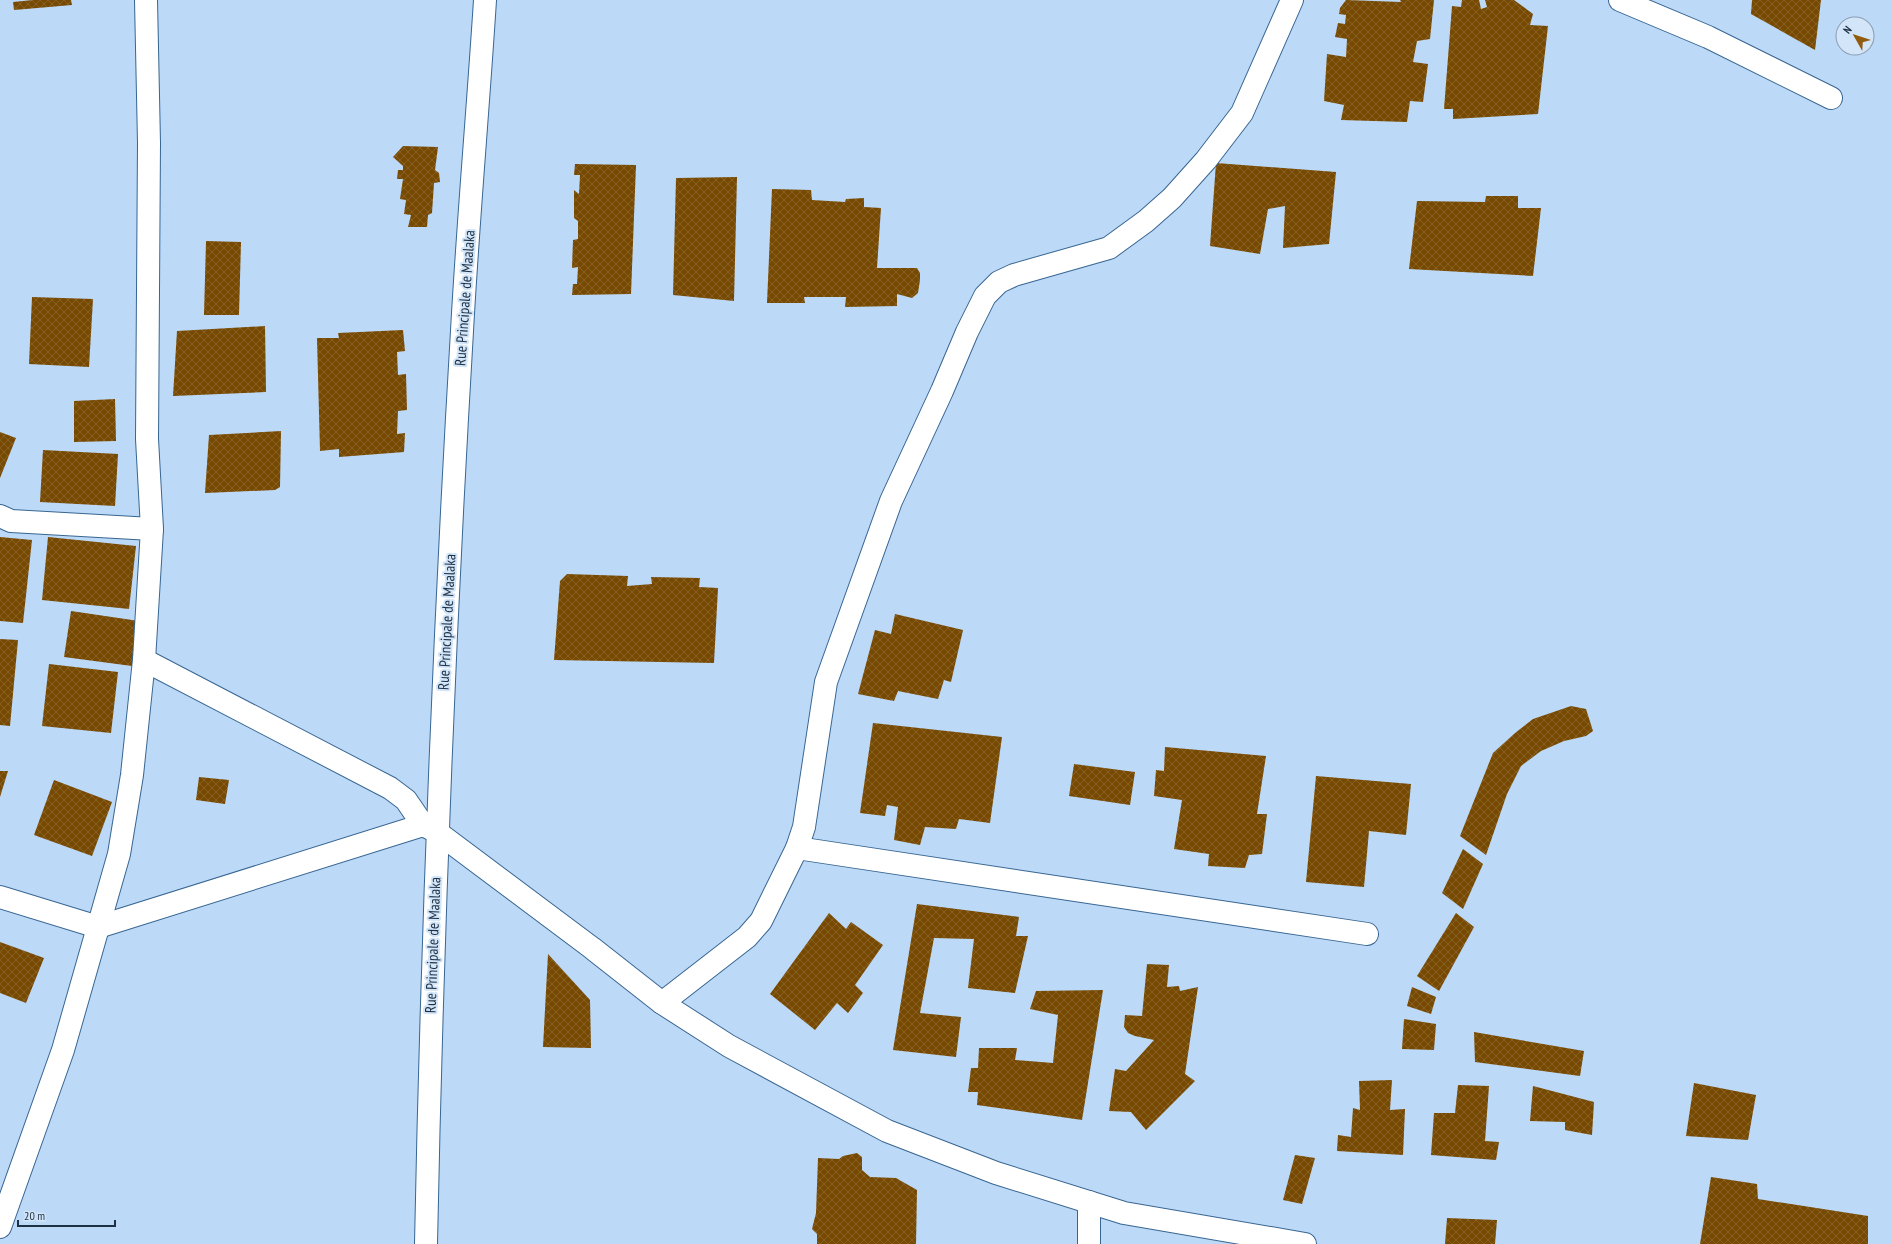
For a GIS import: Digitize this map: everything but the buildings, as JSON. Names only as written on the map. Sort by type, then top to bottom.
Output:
[{"type":"street","points":[[0,1227],[63,1050],[119,854],[132,775],[144,660],[152,529],[147,439],[149,143],[146,0]]},
{"type":"street","name":"Rue Principale de Maalaka","points":[[426,1244],[430,1053],[430,829],[462,329],[486,0]]},
{"type":"street","points":[[662,1003],[747,937],[761,921],[797,848],[804,827],[826,682],[891,501],[942,391],[967,332],[985,296],[999,282],[1014,274],[1109,248],[1146,221],[1172,198],[1206,160],[1242,113],[1292,0]]},
{"type":"street","points":[[1620,0],[1708,37],[1832,98]]},
{"type":"street","points":[[4,519],[152,529]]},
{"type":"street","points":[[144,660],[390,788],[406,800],[430,829],[592,948],[662,1003],[729,1046],[887,1131],[996,1173],[1124,1213],[1305,1244]]},
{"type":"street","points":[[0,897],[98,926],[430,829]]},
{"type":"street","points":[[797,848],[1367,934]]},
{"type":"street","points":[[1089,1202],[1089,1244]]}]
